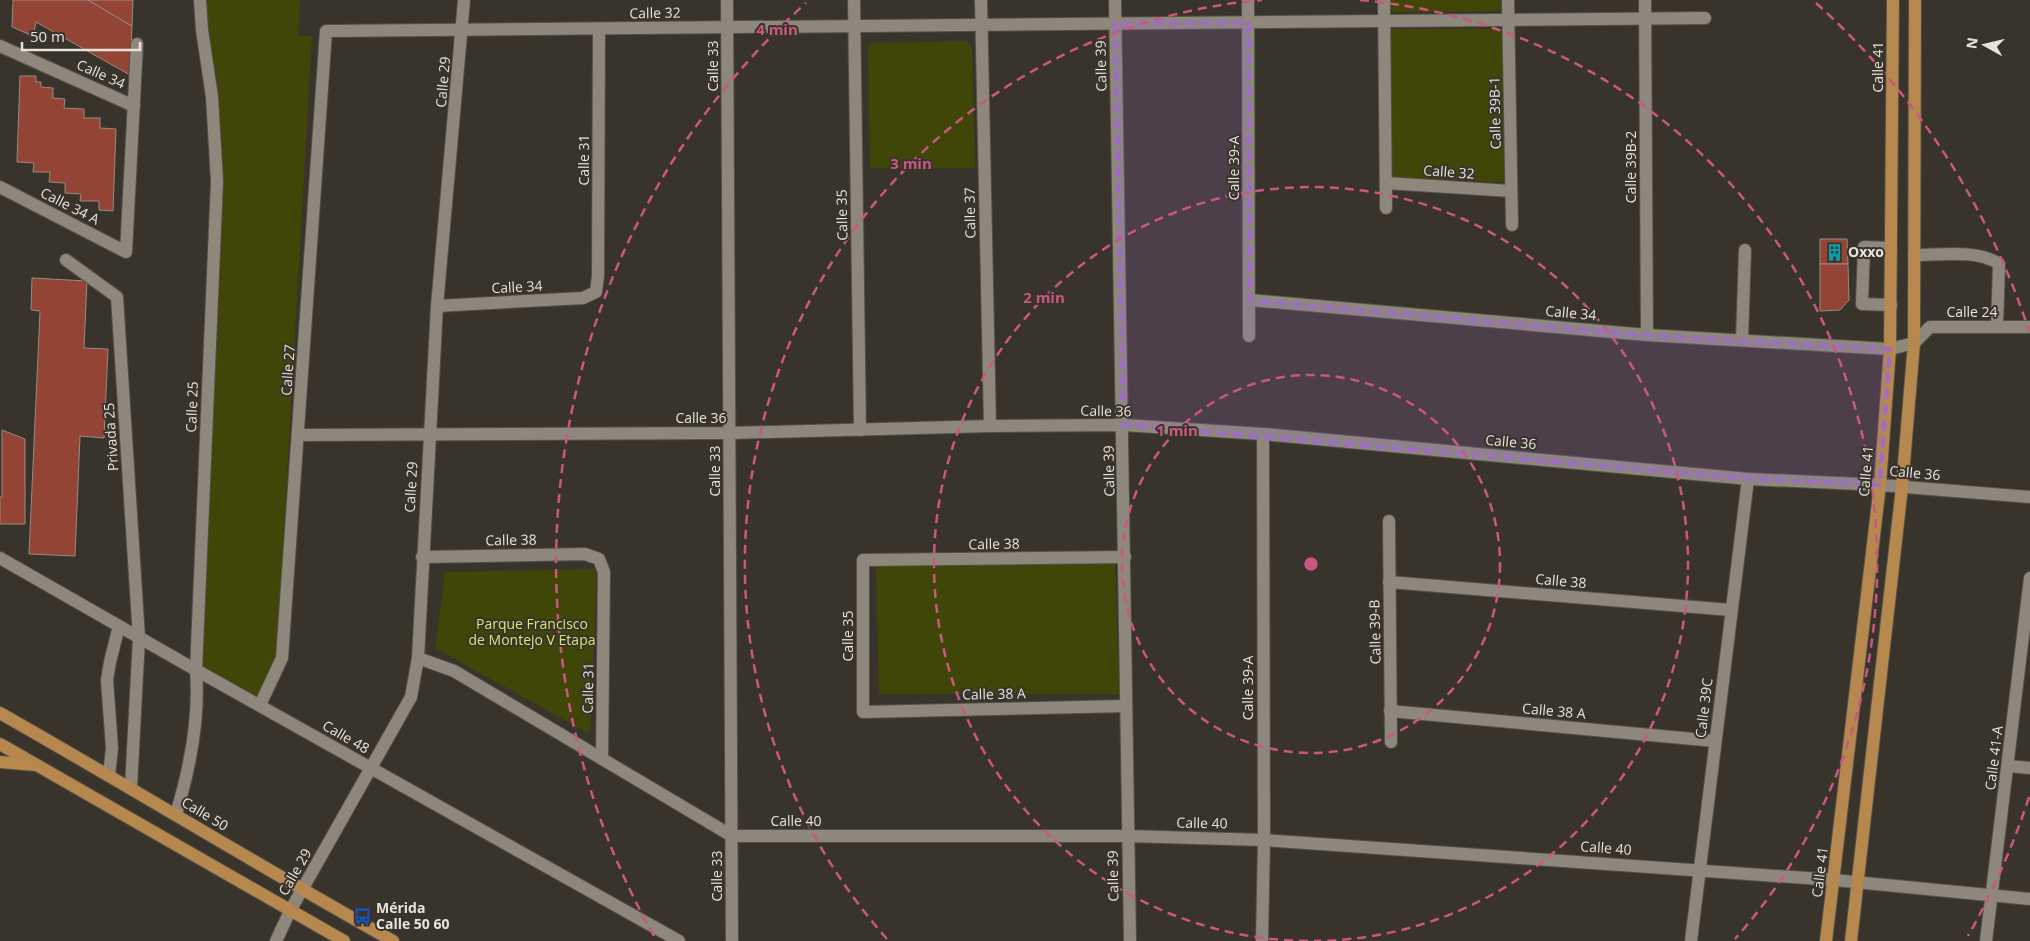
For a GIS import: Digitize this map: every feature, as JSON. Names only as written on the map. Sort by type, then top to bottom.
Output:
[{"type":"main road","name":"Calle 41","points":[[1826,941],[1880,485],[1890,349],[1893,0]]},
{"type":"main road","points":[[1851,941],[1902,488],[1914,343],[1915,0]]},
{"type":"main road","name":"Calle 50","points":[[0,713],[176,814],[302,890],[393,941]]},
{"type":"main road","points":[[0,744],[344,941]]},
{"type":"main road","points":[[0,762],[40,766]]},
{"type":"street","name":"Calle 25","points":[[176,814],[188,774],[198,695],[196,670],[217,181],[212,97],[202,30],[200,0]]},
{"type":"street","name":"Calle 29","points":[[276,941],[290,911],[411,697],[418,658],[437,306],[463,30],[464,0]]},
{"type":"street","name":"Calle 33","points":[[726,0],[728,27],[732,941]]},
{"type":"street","name":"Calle 35","points":[[854,0],[860,430]]},
{"type":"street","name":"Calle 37","points":[[981,0],[990,426]]},
{"type":"street","name":"Calle 39","points":[[1115,0],[1130,941]]},
{"type":"street","name":"Calle 39-A","points":[[1248,0],[1249,336]]},
{"type":"street","points":[[1384,0],[1386,208]]},
{"type":"street","name":"Calle 39B-1","points":[[1508,0],[1512,225]]},
{"type":"street","name":"Calle 39B-2","points":[[1645,0],[1647,335]]},
{"type":"street","name":"Calle 32","points":[[326,31],[1705,18]]},
{"type":"street","name":"Calle 31","points":[[596,292],[598,276],[599,28]]},
{"type":"street","name":"Calle 27","points":[[260,705],[282,658],[326,31]]},
{"type":"street","points":[[134,106],[137,44]]},
{"type":"street","name":"Calle 34","points":[[0,46],[134,106]]},
{"type":"street","name":"Calle 34 A","points":[[0,187],[126,252],[134,106]]},
{"type":"street","name":"Calle 32","points":[[1386,183],[1511,191]]},
{"type":"street","points":[[1891,248],[1864,247],[1862,304],[1891,305]]},
{"type":"street","points":[[1742,340],[1745,250]]},
{"type":"street","points":[[1914,255],[1979,255],[1999,264],[1997,327]]},
{"type":"street","name":"Privada 25","points":[[66,260],[117,297],[139,638]]},
{"type":"street","name":"Calle 34","points":[[437,306],[584,298],[596,292]]},
{"type":"street","name":"Calle 34","points":[[1250,300],[1647,335],[1890,349]]},
{"type":"street","name":"Calle 24","points":[[1890,349],[1914,343],[1930,327],[2030,327]]},
{"type":"street","name":"Calle 36","points":[[299,435],[730,433],[990,426],[1123,425],[1262,434],[1748,479],[1880,485],[2030,497]]},
{"type":"street","name":"Calle 39-A","points":[[1262,434],[1264,840],[1262,941]]},
{"type":"street","name":"Calle 39C","points":[[1691,941],[1748,479]]},
{"type":"street","name":"Calle 39-B","points":[[1388,521],[1391,742]]},
{"type":"street","name":"Calle 38","points":[[422,557],[584,554],[599,559]]},
{"type":"street","name":"Calle 38","points":[[863,560],[1125,557]]},
{"type":"street","name":"Calle 48","points":[[0,558],[371,769],[679,941]]},
{"type":"street","name":"Calle 31","points":[[599,559],[604,572],[602,759]]},
{"type":"street","name":"Calle 35","points":[[863,560],[863,712]]},
{"type":"street","name":"Calle 41-A","points":[[1986,941],[2027,630],[2030,578]]},
{"type":"street","name":"Calle 38","points":[[1389,582],[1731,610]]},
{"type":"street","points":[[108,775],[112,748],[107,680],[119,626]]},
{"type":"street","points":[[131,788],[139,638]]},
{"type":"street","points":[[418,658],[454,671],[732,836]]},
{"type":"street","name":"Calle 38 A","points":[[863,712],[1126,706]]},
{"type":"street","name":"Calle 38 A","points":[[1390,711],[1715,741]]},
{"type":"street","points":[[2008,766],[2030,768]]},
{"type":"street","name":"Calle 40","points":[[732,836],[1127,836],[1264,840],[1834,880],[1991,896],[2030,898]]},
{"type":"highlighted area","points":[[1249,22],[1250,300],[1647,335],[1890,349],[1880,485],[1748,479],[1123,425],[1115,23]]},
{"type":"green space","points":[[202,0],[300,0],[298,36],[312,36],[277,654],[262,701],[199,669],[222,179]]},
{"type":"green space","points":[[1389,0],[1504,0],[1504,11],[1389,12]]},
{"type":"green space","points":[[1390,29],[1502,29],[1504,182],[1393,177]]},
{"type":"green space","points":[[966,41],[972,47],[975,168],[870,168],[868,47],[872,43]]},
{"type":"green space","points":[[1115,564],[1119,694],[879,694],[876,565]]},
{"type":"green space","name":"Parque Francisco de Montejo V Etapa","points":[[597,569],[590,734],[435,648],[445,572]]},
{"type":"building","points":[[13,0],[88,0],[132,26],[130,75],[36,22],[33,36],[12,27]]},
{"type":"building","points":[[88,0],[133,0],[132,26]]},
{"type":"building","points":[[20,76],[36,76],[36,82],[41,82],[41,87],[53,88],[53,98],[65,99],[64,108],[84,109],[84,118],[100,118],[100,128],[116,129],[113,211],[99,210],[99,201],[80,201],[81,194],[65,193],[65,183],[49,182],[50,172],[33,172],[34,163],[17,162]]},
{"type":"building","name":"Oxxo","points":[[1820,239],[1847,239],[1848,264],[1820,264]]},
{"type":"building","name":"Oxxo","points":[[1820,264],[1848,264],[1849,300],[1840,310],[1820,311]]},
{"type":"building","points":[[32,278],[87,281],[84,348],[108,349],[104,438],[80,436],[75,556],[29,554],[40,311],[31,310]]},
{"type":"building","points":[[2,430],[25,439],[25,524],[0,524]]},
{"type":"place","name":"Oxxo","points":[[1834,252]]},
{"type":"place","name":"Mérida Calle 50 60","points":[[362,916]]}]
